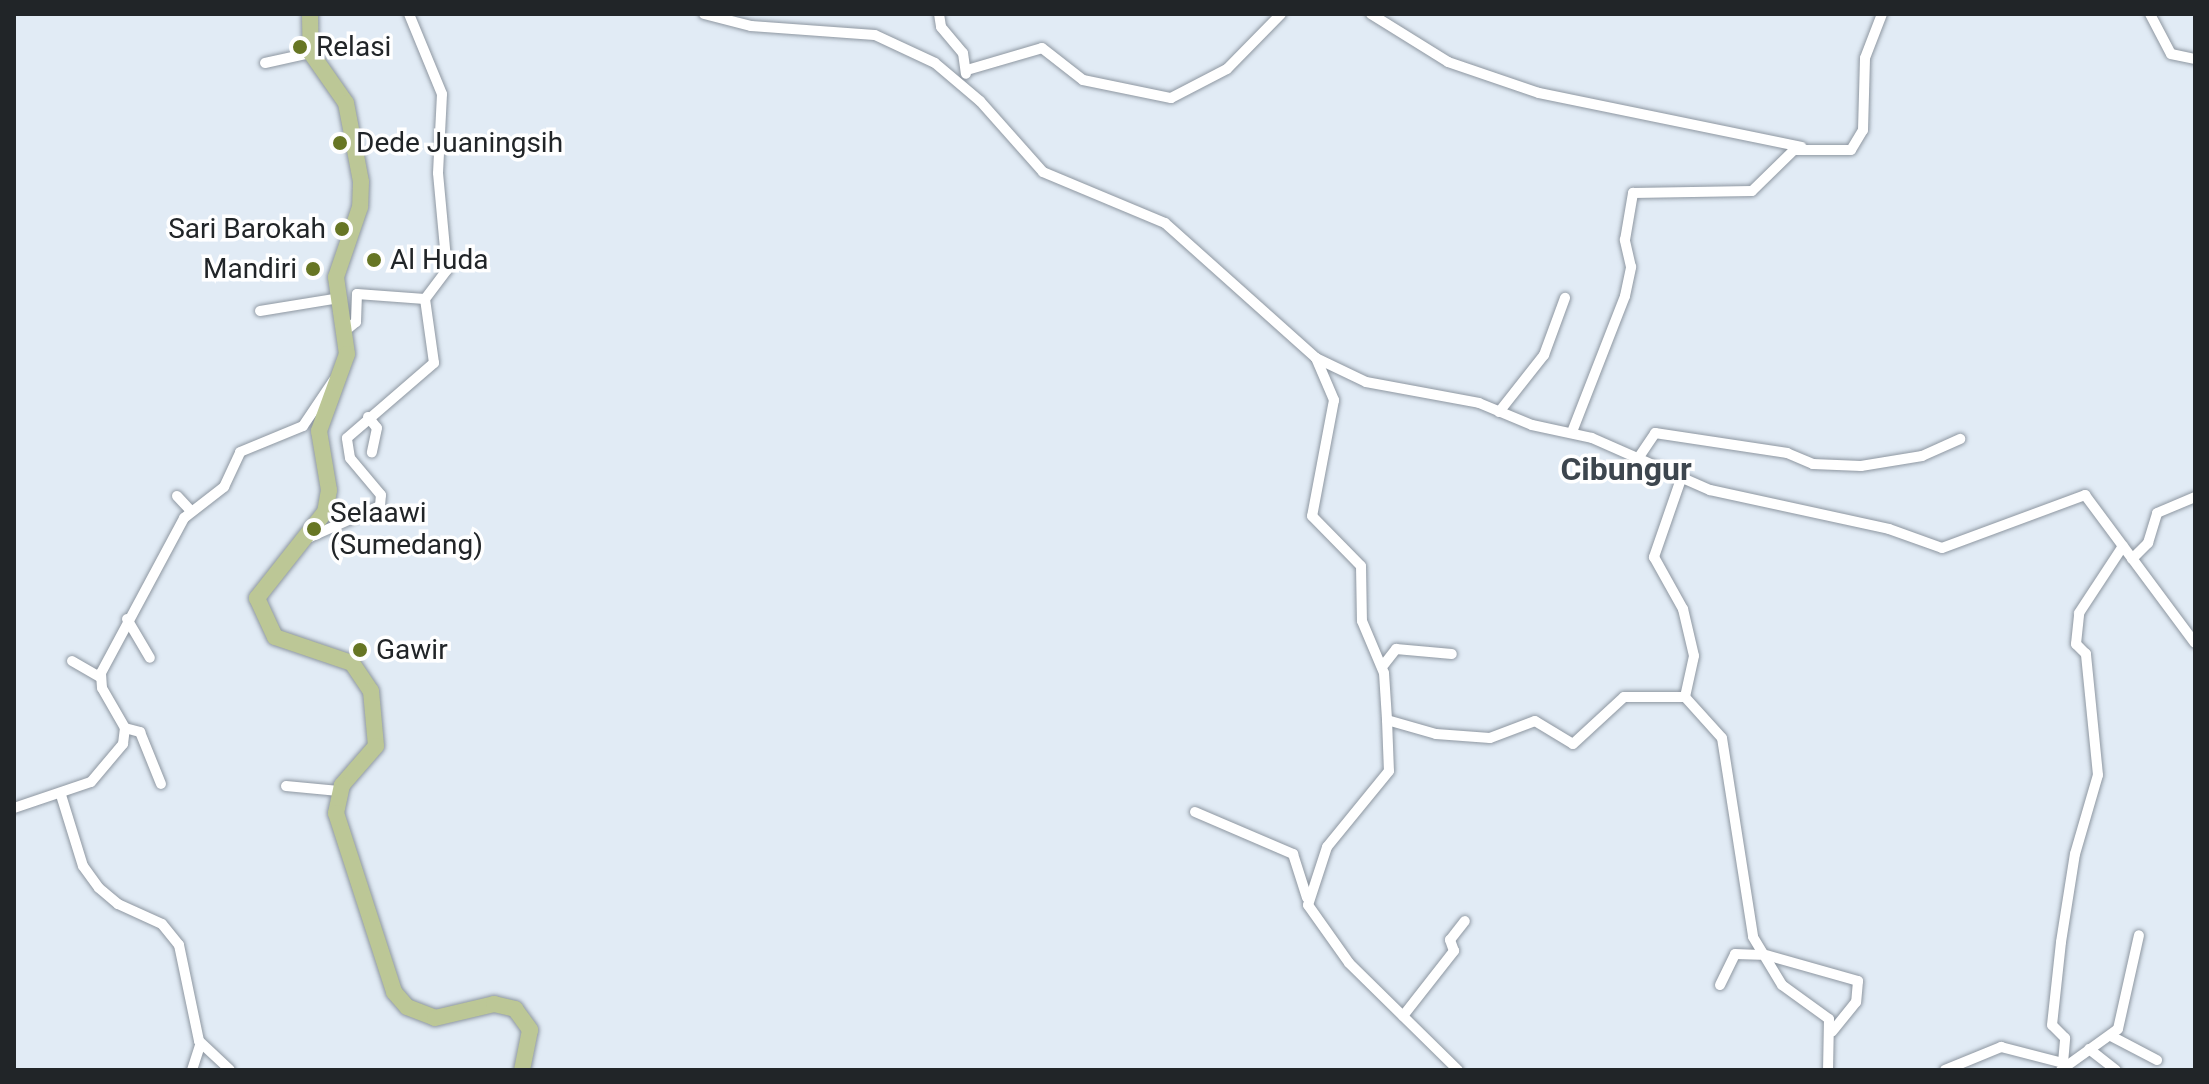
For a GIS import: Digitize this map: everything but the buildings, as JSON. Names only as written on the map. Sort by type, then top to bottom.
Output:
[{"type":"main road","points":[[310,14],[311,53],[346,103],[361,182],[360,207],[337,268],[346,330],[344,371],[319,431],[328,501],[303,540],[257,598],[275,637],[344,659],[366,678],[377,740],[339,791],[339,823],[394,992],[407,1007],[435,1018],[494,1004],[515,1009],[530,1030],[522,1070]]},
{"type":"street","points":[[303,540],[380,506],[381,495],[358,473],[347,445],[349,433],[433,366],[425,299],[447,270],[438,173],[442,94],[409,14]]},
{"type":"street","points":[[704,14],[751,26],[875,35],[963,83],[1043,172],[1165,223],[1316,358],[1393,391],[1465,399],[1499,412],[1572,432],[1639,457],[1681,479],[1752,503],[1889,529],[1942,548],[2082,494],[2195,643]]},
{"type":"street","points":[[939,14],[967,70],[963,83]]},
{"type":"street","points":[[967,70],[1042,48],[1083,80],[1171,98],[1227,69],[1281,14]]},
{"type":"street","points":[[1371,14],[1448,62],[1539,93],[1802,147],[1851,150],[1863,130],[1865,58],[1882,14]]},
{"type":"street","points":[[2150,14],[2171,54],[2195,59]]},
{"type":"street","points":[[265,63],[311,53]]},
{"type":"street","points":[[1572,432],[1628,285],[1625,240],[1633,193],[1752,191],[1802,147]]},
{"type":"street","points":[[346,330],[355,324],[360,293],[425,299]]},
{"type":"street","points":[[260,311],[339,298]]},
{"type":"street","points":[[1499,412],[1544,355],[1565,298]]},
{"type":"street","points":[[1307,898],[1334,835],[1389,771],[1382,667],[1362,621],[1359,561],[1312,516],[1334,410],[1316,358]]},
{"type":"street","points":[[100,677],[127,619],[190,510],[224,487],[240,452],[303,426],[344,371]]},
{"type":"street","points":[[368,417],[377,428],[372,452]]},
{"type":"street","points":[[1639,457],[1655,433],[1787,453],[1813,464],[1861,466],[1922,456],[1960,439]]},
{"type":"street","points":[[1681,479],[1654,557],[1683,609],[1694,656],[1685,697]]},
{"type":"street","points":[[177,496],[190,510]]},
{"type":"street","points":[[2132,559],[2148,543],[2157,513],[2195,497]]},
{"type":"street","points":[[2062,1066],[2065,1038],[2052,1025],[2061,942],[2075,854],[2098,775],[2086,654],[2076,644],[2079,613],[2123,546]]},
{"type":"street","points":[[127,619],[150,658]]},
{"type":"street","points":[[1382,667],[1396,649],[1452,654]]},
{"type":"street","points":[[14,808],[61,795],[97,777],[123,744],[125,728],[100,677],[72,661]]},
{"type":"street","points":[[1387,720],[1436,734],[1490,738],[1535,721],[1573,744],[1621,698],[1685,697],[1722,738],[1742,889],[1760,954],[1782,985],[1823,1013],[1832,1032],[1828,1070]]},
{"type":"street","points":[[125,728],[140,732],[161,784]]},
{"type":"street","points":[[286,786],[339,791]]},
{"type":"street","points":[[61,795],[83,866],[99,888],[118,904],[162,924],[179,945],[201,1043],[192,1070]]},
{"type":"street","points":[[1195,812],[1293,854],[1307,898],[1331,940],[1458,1070]]},
{"type":"street","points":[[1403,1016],[1454,951],[1450,940],[1465,921]]},
{"type":"street","points":[[1945,1070],[2001,1047],[2062,1066],[2111,1036],[2120,1022],[2139,935]]},
{"type":"street","points":[[1720,985],[1735,954],[1760,954],[1858,981],[1856,1002],[1832,1032]]},
{"type":"street","points":[[2111,1036],[2157,1060]]},
{"type":"street","points":[[201,1043],[230,1070]]},
{"type":"street","points":[[2089,1049],[2116,1070]]},
{"type":"place","name":"Relasi","points":[[300,47]]},
{"type":"place","name":"Dede Juaningsih","points":[[340,143]]},
{"type":"place","name":"Sari Barokah","points":[[342,229]]},
{"type":"place","name":"Al Huda","points":[[374,260]]},
{"type":"place","name":"Mandiri","points":[[313,269]]},
{"type":"place","name":"Selaawi (Sumedang)","points":[[314,529]]},
{"type":"place","name":"Gawir","points":[[360,650]]},
{"type":"district","name":"Cibungur","points":[[1626,469]]}]
